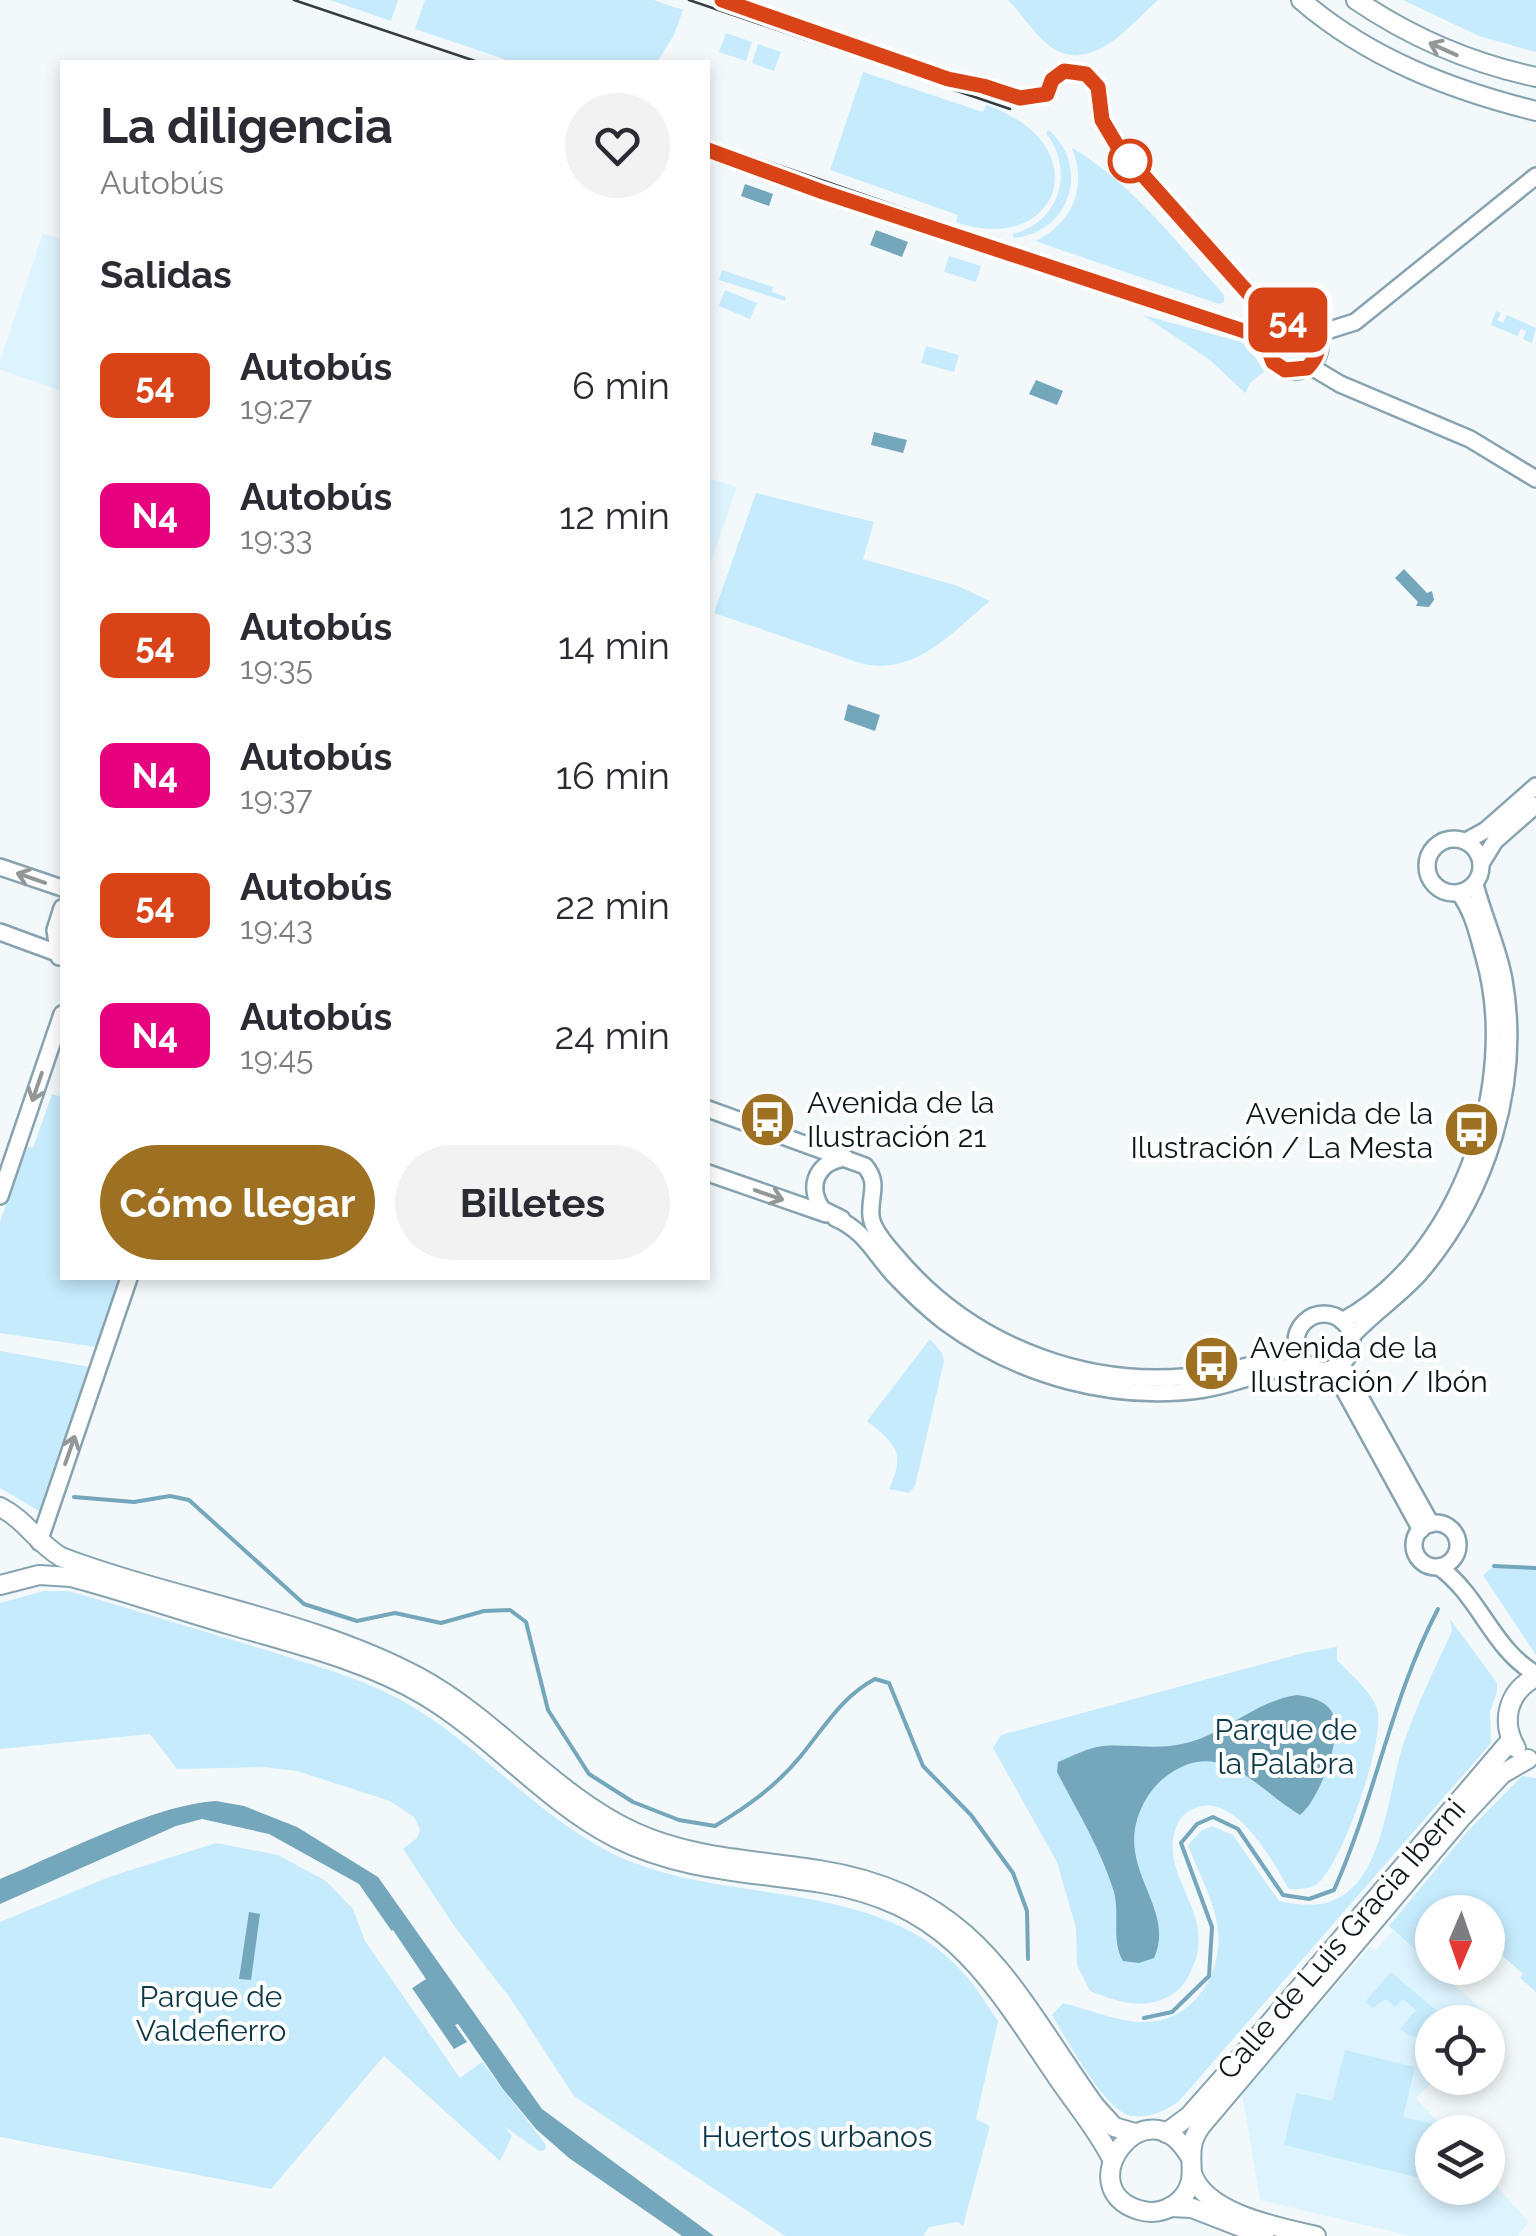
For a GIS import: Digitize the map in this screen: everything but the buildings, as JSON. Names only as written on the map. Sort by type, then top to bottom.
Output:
[{"type":"main road","points":[[1300,0],[1387,58],[1427,78],[1535,112]]},
{"type":"main road","points":[[1356,0],[1444,50],[1478,64],[1536,78]]},
{"type":"main road","points":[[0,1507],[61,1557],[316,1636],[393,1664],[443,1691],[566,1789],[636,1833],[707,1854],[853,1876],[915,1899],[948,1918],[994,1960],[1095,2106],[1114,2126],[1136,2133]]},
{"type":"main road","points":[[22,1578],[36,1561],[38,1542]]},
{"type":"main road","points":[[0,1585],[22,1578],[55,1576],[93,1583],[365,1668],[432,1700],[558,1802],[632,1846],[701,1867],[856,1890],[920,1916],[952,1938],[991,1981],[1112,2158]]},
{"type":"main road","points":[[1532,1761],[1512,1740],[1507,1714],[1518,1690],[1536,1676]]},
{"type":"main road","name":"Calle de Luis Gracia Iberni","points":[[1166,2132],[1189,2116],[1228,2072],[1512,1740]]},
{"type":"main road","name":"Calle de Luis Gracia Iberni","points":[[1191,2164],[1192,2140],[1201,2126],[1502,1774],[1532,1761]]},
{"type":"main road","points":[[1264,2236],[1192,2208],[1153,2212],[1129,2206],[1114,2187],[1110,2173],[1112,2158],[1125,2139],[1136,2133],[1166,2132],[1176,2138],[1201,2192],[1210,2199],[1258,2220],[1316,2236]]},
{"type":"main road","points":[[1170,2208],[1186,2193],[1191,2164]]},
{"type":"street","points":[[1317,334],[1346,328],[1362,318],[1536,176]]},
{"type":"street","points":[[1290,319],[1304,321],[1317,334],[1319,353],[1310,366],[1294,372],[1280,368],[1270,357],[1268,340],[1274,328],[1290,319]]},
{"type":"street","points":[[1310,366],[1340,384],[1470,438],[1536,478]]},
{"type":"street","points":[[1476,884],[1458,893],[1445,892],[1434,884],[1427,864],[1438,844],[1466,841],[1486,830],[1536,786]]},
{"type":"street","points":[[1351,1337],[1398,1296],[1447,1238],[1471,1197],[1498,1124],[1508,1046],[1504,984],[1476,884],[1489,848],[1536,805]]},
{"type":"street","points":[[1466,841],[1482,862]]},
{"type":"street","points":[[0,867],[60,887]]},
{"type":"street","points":[[1342,1321],[1375,1299],[1421,1251],[1451,1207],[1479,1140],[1489,1095],[1493,1012],[1481,946],[1469,910],[1458,893]]},
{"type":"street","points":[[60,914],[55,930],[60,957]]},
{"type":"street","points":[[0,932],[60,957]]},
{"type":"street","points":[[0,1196],[60,1020]]},
{"type":"street","points":[[710,1110],[865,1166],[875,1183],[874,1225],[914,1277],[975,1326],[1037,1358],[1110,1375],[1184,1378],[1282,1355],[1296,1343],[1301,1326],[1309,1318],[1330,1315],[1342,1321],[1351,1337],[1350,1352],[1337,1366],[1286,1367],[1230,1384],[1176,1392],[1128,1392],[1062,1380],[1006,1358],[950,1325],[902,1284],[862,1234],[832,1217],[710,1175]]},
{"type":"street","points":[[846,1158],[826,1164],[814,1180],[816,1201],[832,1217],[852,1218],[872,1202]]},
{"type":"street","points":[[38,1542],[128,1280]]},
{"type":"street","points":[[1296,1343],[1300,1356],[1309,1365]]},
{"type":"street","points":[[1337,1366],[1426,1527]]},
{"type":"street","points":[[1463,1586],[1456,1555],[1458,1543],[1452,1530],[1442,1524],[1426,1527],[1414,1544],[1416,1554],[1463,1586],[1513,1660],[1536,1676]]},
{"type":"street","points":[[1439,1567],[1456,1555]]},
{"type":"street","points":[[1513,1660],[1518,1690]]},
{"type":"shaded area","points":[[745,184],[773,194],[769,206],[741,196]]},
{"type":"shaded area","points":[[876,230],[908,242],[902,257],[870,245]]},
{"type":"shaded area","points":[[43,233],[60,239],[60,390],[0,370]]},
{"type":"shaded area","points":[[1036,380],[1063,391],[1057,405],[1029,394]]},
{"type":"shaded area","points":[[874,432],[907,440],[903,453],[871,445]]},
{"type":"shaded area","points":[[710,479],[737,487],[710,565]]},
{"type":"shaded area","points":[[1404,569],[1427,593],[1432,591],[1434,600],[1429,607],[1416,606],[1418,602],[1395,578]]},
{"type":"shaded area","points":[[848,704],[880,715],[875,731],[844,720]]},
{"type":"shaded area","points":[[1297,1695],[1325,1705],[1335,1722],[1328,1767],[1307,1808],[1300,1815],[1252,1780],[1220,1763],[1203,1761],[1184,1766],[1160,1781],[1143,1804],[1135,1831],[1139,1869],[1153,1904],[1159,1939],[1154,1958],[1139,1963],[1123,1961],[1117,1945],[1114,1892],[1109,1876],[1057,1772],[1058,1762],[1103,1746],[1162,1747],[1197,1740],[1267,1704]]},
{"type":"shaded area","points":[[216,1801],[244,1806],[297,1827],[378,1877],[542,2109],[714,2236],[682,2236],[569,2158],[536,2129],[458,2024],[455,2025],[467,2042],[454,2049],[412,1988],[425,1979],[359,1884],[269,1834],[202,1819],[176,1826],[0,1904],[0,1879],[136,1821],[191,1804]]},
{"type":"shaded area","points":[[249,1912],[260,1914],[251,1980],[239,1979]]},
{"type":"shaded area","points":[[1393,1931],[1415,1950],[1415,1985],[1455,1985],[1477,2005],[1415,2005],[1415,2095],[1419,2095],[1416,2098],[1432,2115],[1415,2115],[1415,2205],[1505,2205],[1505,2196],[1529,2222],[1517,2236],[1411,2236],[1260,2200],[1242,2092],[1370,1947],[1376,1950]]},
{"type":"green space","points":[[330,0],[398,0],[391,21]]},
{"type":"green space","points":[[425,0],[653,0],[683,10],[674,35],[658,60],[507,60],[415,29]]},
{"type":"green space","points":[[1008,0],[1158,0],[1110,43],[1081,55],[1051,47]]},
{"type":"green space","points":[[1403,0],[1536,0],[1536,52],[1479,36]]},
{"type":"green space","points":[[726,33],[752,42],[746,61],[719,52]]},
{"type":"green space","points":[[758,44],[781,52],[774,71],[752,63]]},
{"type":"green space","points":[[863,72],[983,112],[986,105],[1022,123],[1044,145],[1054,169],[1053,192],[1041,211],[1020,224],[992,229],[956,222],[958,215],[830,170]]},
{"type":"green space","points":[[1049,130],[1062,145],[1069,162],[1068,196],[1061,212],[1049,224],[1013,238],[1013,234],[1042,218],[1058,193],[1060,163],[1046,133]]},
{"type":"green space","points":[[1072,148],[1115,179],[1154,216],[1224,295],[1224,302],[1219,304],[1035,241],[1059,225],[1073,203],[1078,177]]},
{"type":"green space","points":[[949,256],[981,266],[976,282],[944,272]]},
{"type":"green space","points":[[722,270],[773,287],[772,292],[786,297],[785,301],[719,280]]},
{"type":"green space","points":[[725,290],[757,303],[750,319],[719,306]]},
{"type":"green space","points":[[1496,311],[1501,313],[1497,320],[1503,323],[1507,315],[1536,328],[1532,343],[1523,339],[1526,331],[1521,329],[1517,336],[1491,325]]},
{"type":"green space","points":[[1143,315],[1241,342],[1264,372],[1245,393],[1210,360]]},
{"type":"green space","points":[[1294,325],[1308,331],[1314,345],[1308,359],[1294,365],[1280,359],[1274,345],[1280,331]]},
{"type":"green space","points":[[926,346],[959,355],[954,372],[921,363]]},
{"type":"green space","points":[[756,493],[874,522],[863,559],[958,586],[990,601],[931,649],[898,664],[880,666],[860,663],[714,613]]},
{"type":"green space","points":[[52,1094],[60,1096],[60,1280],[121,1280],[96,1347],[0,1333],[0,1222],[26,1146],[33,1148]]},
{"type":"green space","points":[[930,1339],[944,1361],[915,1486],[909,1493],[889,1489],[897,1466],[895,1450],[867,1421]]},
{"type":"green space","points":[[0,1351],[90,1367],[41,1512],[0,1488]]},
{"type":"green space","points":[[1494,1566],[1536,1568],[1536,1655],[1483,1575]]},
{"type":"green space","name":"Huertos urbanos","points":[[44,1591],[68,1591],[90,1597],[376,1688],[435,1721],[541,1807],[598,1846],[629,1861],[671,1875],[852,1909],[895,1924],[933,1946],[967,1977],[998,2021],[976,2119],[990,2126],[963,2226],[958,2222],[929,2227],[923,2236],[785,2236],[574,2096],[510,1998],[455,1927],[403,1849],[417,1838],[420,1830],[414,1817],[390,1801],[297,1771],[263,1767],[177,1769],[150,1734],[0,1749],[0,1603]]},
{"type":"green space","points":[[1450,1619],[1497,1683],[1490,1712],[1491,1743],[1179,2101],[1149,2115],[1128,2115],[1118,2110],[1086,2071],[1052,2015],[1063,2003],[1146,2022],[1163,2020],[1192,2003],[1211,1975],[1219,1941],[1215,1914],[1188,1845],[1212,1826],[1233,1835],[1279,1901],[1320,1904],[1338,1898],[1356,1884],[1374,1854],[1403,1745],[1452,1631]]},
{"type":"green space","name":"Parque de la Palabra","points":[[1337,1647],[1337,1660],[1374,1701],[1378,1723],[1360,1799],[1328,1871],[1312,1887],[1289,1889],[1262,1845],[1236,1817],[1207,1806],[1191,1810],[1176,1827],[1173,1851],[1198,1931],[1198,1948],[1187,1979],[1171,1995],[1151,2003],[1121,2001],[1090,1991],[1077,1965],[1076,1928],[1057,1862],[993,1748],[1001,1735]]},
{"type":"green space","points":[[1522,1776],[1536,1778],[1536,1992],[1505,1958],[1505,1895],[1415,1895],[1415,1950],[1389,1926],[1467,1832]]},
{"type":"green space","name":"Parque de Valdefierro","points":[[216,1843],[278,1855],[326,1881],[353,1909],[365,1941],[460,2078],[482,2062],[546,2145],[545,2150],[539,2151],[504,2126],[512,2136],[500,2161],[384,2056],[271,2189],[0,2137],[0,1922],[109,1877]]},
{"type":"green space","points":[[1391,1972],[1430,2005],[1415,2005],[1415,2009],[1403,1999],[1395,2007],[1386,1999],[1373,2008],[1365,2002]]},
{"type":"green space","points":[[1415,2011],[1415,2037],[1400,2029]]},
{"type":"green space","points":[[1345,2050],[1415,2067],[1403,2117],[1415,2120],[1415,2177],[1284,2145],[1296,2093],[1332,2101]]},
{"type":"pier","points":[[393,1930],[426,1979],[409,1990],[409,1985],[419,1978],[388,1933]]},
{"type":"waterway","points":[[74,1497],[134,1502],[170,1496],[189,1500],[304,1604],[357,1621],[395,1613],[441,1623],[484,1611],[510,1610],[526,1622],[548,1710],[589,1774],[633,1802],[679,1820],[715,1826],[739,1811],[791,1768],[852,1695],[875,1679],[889,1683],[923,1766],[971,1815],[1013,1873],[1027,1911],[1028,1959]]},
{"type":"waterway","points":[[1494,1566],[1536,1568]]},
{"type":"waterway","points":[[1144,2018],[1172,2012],[1209,1976],[1212,1927],[1181,1843],[1197,1824],[1213,1817],[1238,1829],[1283,1895],[1309,1899],[1334,1890],[1395,1713],[1438,1609]]},
{"type":"tram line","points":[[294,0],[472,60]]},
{"type":"tram line","points":[[689,0],[1010,109]]},
{"type":"tram line","points":[[710,142],[966,230]]},
{"type":"bus line","name":"54","points":[[710,151],[823,192],[1247,332],[1267,346],[1273,362],[1285,370],[1307,368],[1319,353],[1320,341],[1310,324],[1298,319],[1284,321],[1254,300],[1118,147],[1102,120],[1098,87],[1086,74],[1064,71],[1052,80],[1047,94],[1020,98],[948,79],[722,0]]},
{"type":"place","name":"Avenida de la Ilustración 21","points":[[768,1119]]},
{"type":"place","name":"Avenida de la Ilustración / La Mesta","points":[[1472,1130]]},
{"type":"place","name":"Avenida de la Ilustración / Ibón","points":[[1211,1364]]}]
